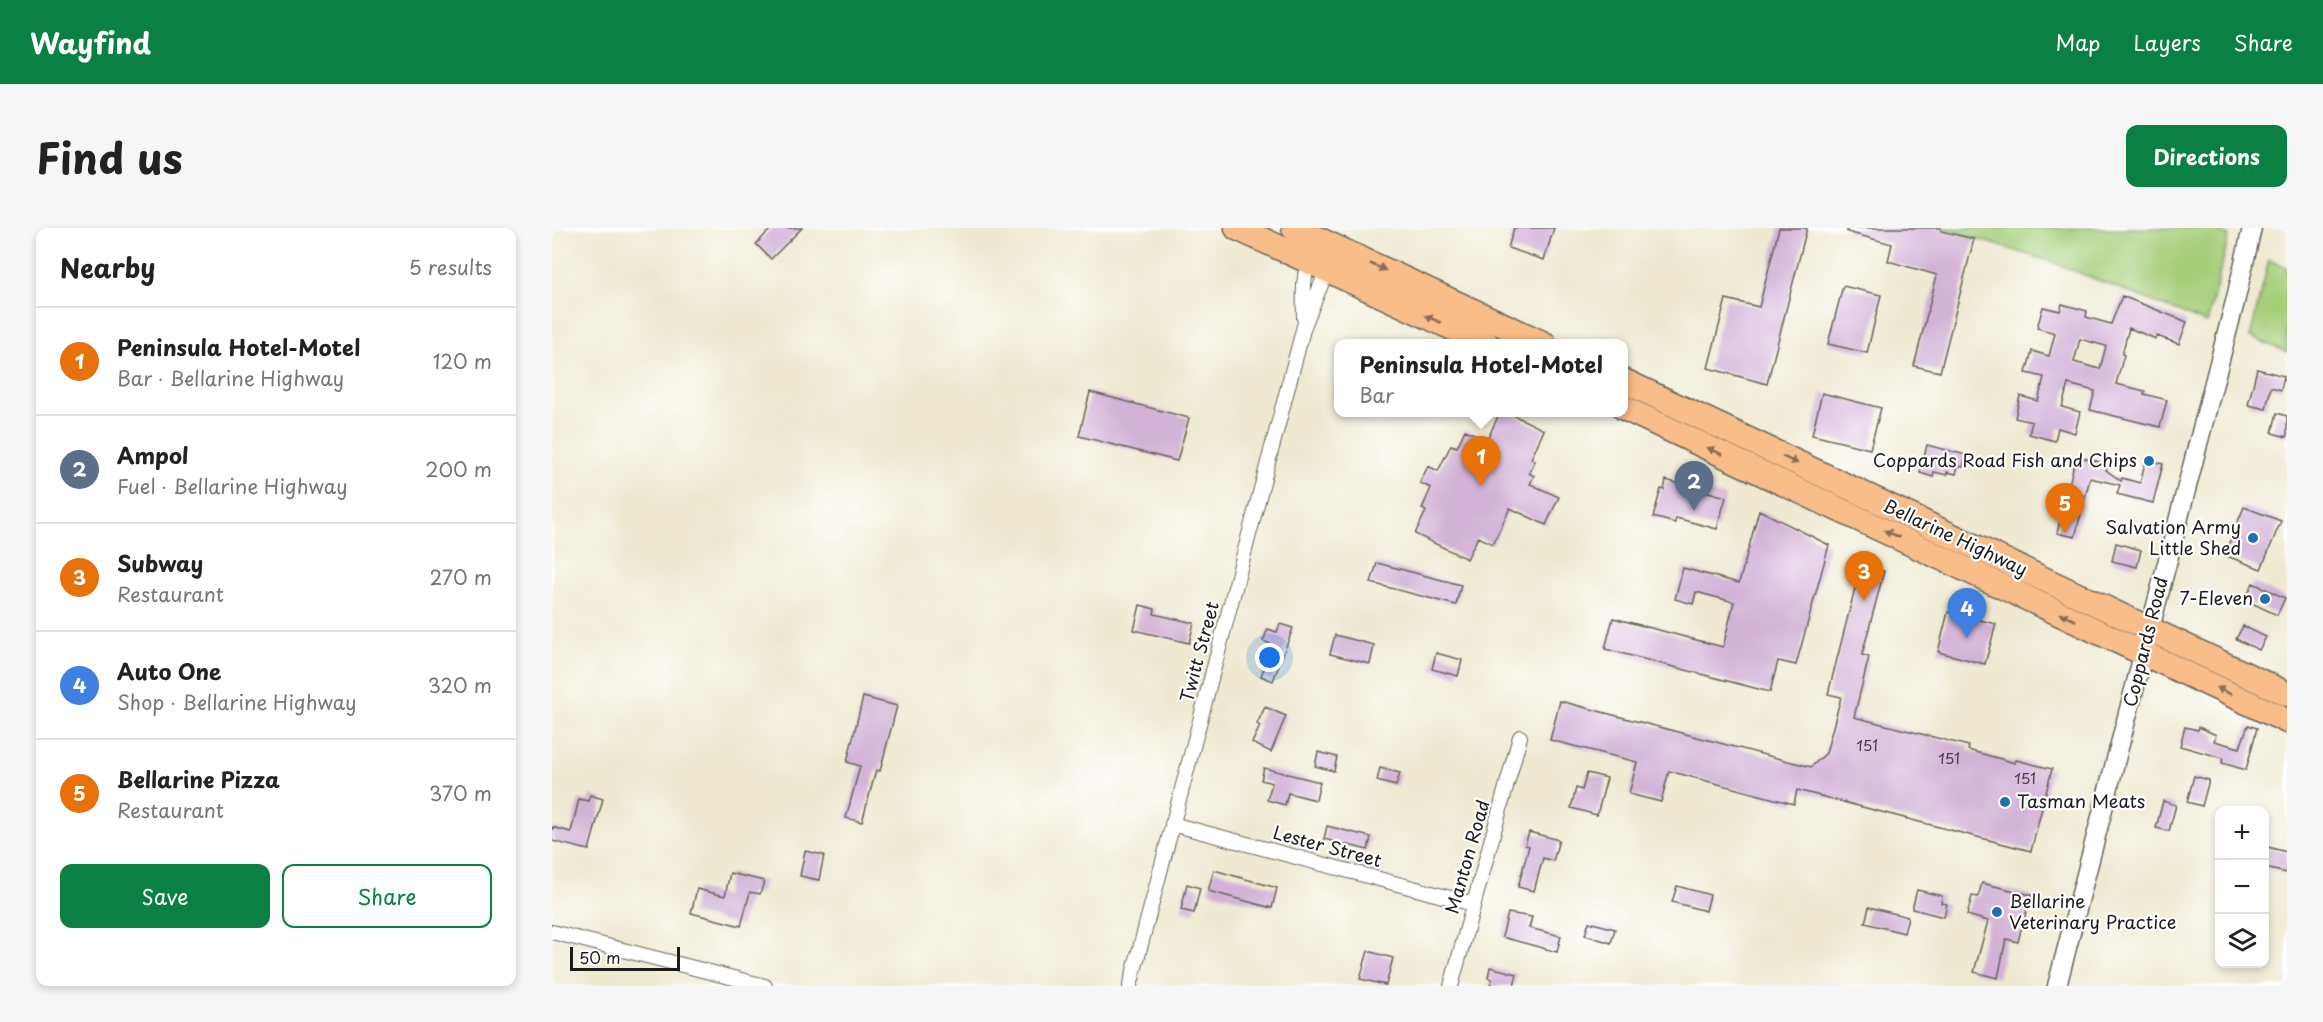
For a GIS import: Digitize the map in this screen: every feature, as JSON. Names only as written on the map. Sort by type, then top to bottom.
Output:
[{"type":"highway","points":[[1237,228],[1476,339]]},
{"type":"highway","points":[[1294,228],[1533,339]]},
{"type":"highway","name":"Bellarine Highway","points":[[1628,383],[2287,694]]},
{"type":"highway","name":"Bellarine Highway","points":[[1628,410],[2287,721]]},
{"type":"street","name":"Coppards Road","points":[[2057,986],[2236,298],[2252,228]]},
{"type":"street","name":"Twitt Street","points":[[1130,986],[1325,243]]},
{"type":"street","name":"Twitt Street","points":[[1304,326],[1305,281],[1318,266]]},
{"type":"street","name":"Manton Road","points":[[1451,986],[1520,737]]},
{"type":"street","name":"Lester Street","points":[[1173,824],[1473,904]]},
{"type":"street","points":[[552,932],[765,986]]},
{"type":"green space","points":[[1942,228],[2208,228],[2229,236],[2207,323],[2052,262]]},
{"type":"green space","points":[[2269,260],[2287,268],[2287,352],[2250,337]]},
{"type":"building","points":[[772,228],[802,228],[771,259],[756,244]]},
{"type":"building","points":[[1514,228],[1554,228],[1544,260],[1508,248]]},
{"type":"building","points":[[1779,228],[1807,228],[1767,384],[1708,368],[1726,299],[1759,307]]},
{"type":"building","points":[[1847,228],[1941,228],[1941,231],[1974,239],[1940,372],[1914,366],[1937,275],[1888,261],[1892,244],[1847,232]]},
{"type":"building","points":[[1843,286],[1881,295],[1867,353],[1828,344]]},
{"type":"building","points":[[2122,296],[2187,322],[2179,344],[2157,336],[2156,339],[2129,328],[2122,354],[2124,355],[2116,384],[2145,391],[2144,394],[2167,400],[2160,427],[2090,410],[2095,391],[2068,384],[2062,407],[2080,412],[2075,433],[2058,428],[2055,441],[2029,434],[2032,422],[2015,418],[2020,396],[2038,401],[2044,377],[2026,373],[2032,351],[2049,356],[2055,333],[2037,328],[2043,307],[2060,311],[2062,304],[2087,311],[2086,317],[2111,324]],"holes":[[[2080,339],[2106,346],[2100,369],[2074,362]]]},
{"type":"building","points":[[2257,369],[2284,376],[2281,390],[2271,387],[2266,409],[2248,405]]},
{"type":"building","points":[[1090,392],[1189,418],[1177,461],[1079,436]]},
{"type":"building","points":[[1822,393],[1881,408],[1870,449],[1812,435]]},
{"type":"building","points":[[2277,413],[2287,416],[2287,437],[2272,433]]},
{"type":"building","points":[[1498,417],[1517,417],[1544,430],[1531,459],[1535,461],[1529,473],[1534,476],[1530,484],[1559,497],[1546,525],[1510,508],[1493,544],[1478,537],[1467,559],[1415,534],[1426,511],[1422,509],[1431,488],[1420,483],[1428,466],[1438,471],[1451,445],[1457,447],[1465,430],[1487,440]]},
{"type":"building","points":[[1927,445],[1966,455],[1963,467],[1958,466],[1956,474],[1947,472],[1947,475],[1934,472],[1933,477],[1920,473]]},
{"type":"building","points":[[2076,456],[2108,464],[2106,470],[2121,481],[2122,478],[2140,483],[2146,459],[2163,464],[2153,503],[2117,494],[2120,485],[2090,478],[2075,537],[2057,533]]},
{"type":"building","points":[[1666,480],[1726,497],[1717,529],[1676,518],[1675,523],[1653,517]]},
{"type":"building","name":"Salvation Army Little Shed","points":[[2244,507],[2281,521],[2261,569],[2224,555]]},
{"type":"building","points":[[1759,510],[1829,545],[1796,665],[1778,661],[1770,692],[1605,649],[1613,618],[1723,647],[1734,602],[1696,592],[1693,604],[1675,599],[1683,568],[1739,583]]},
{"type":"building","points":[[2116,543],[2141,550],[2137,567],[2112,561]]},
{"type":"building","points":[[1377,563],[1461,585],[1456,605],[1371,583]]},
{"type":"building","points":[[1861,565],[1884,571],[1862,655],[1869,657],[1854,717],[1969,746],[1968,750],[2015,763],[2016,760],[2052,769],[2031,851],[1797,790],[1794,804],[1669,771],[1661,802],[1629,794],[1637,762],[1550,740],[1560,701],[1811,767],[1826,753],[1841,697],[1828,694]]},
{"type":"building","name":"7-Eleven","points":[[2253,583],[2285,598],[2277,615],[2245,600]]},
{"type":"building","points":[[1140,605],[1155,609],[1154,614],[1194,623],[1189,643],[1134,630]]},
{"type":"building","points":[[1948,612],[1996,624],[1985,664],[1938,652]]},
{"type":"building","points":[[1280,624],[1293,628],[1273,681],[1261,676],[1273,645],[1263,641],[1268,629],[1277,632]]},
{"type":"building","points":[[2243,626],[2266,637],[2259,650],[2236,639]]},
{"type":"building","points":[[1335,635],[1374,645],[1370,664],[1330,654]]},
{"type":"building","points":[[1436,653],[1462,660],[1458,676],[1432,669]]},
{"type":"building","points":[[863,697],[897,706],[880,771],[876,770],[862,822],[846,818],[860,766],[847,762]]},
{"type":"building","points":[[1265,707],[1286,716],[1271,752],[1252,743]]},
{"type":"building","points":[[2248,725],[2257,728],[2246,770],[2222,763],[2223,758],[2180,746],[2185,727],[2198,730],[2199,727],[2216,735],[2214,741],[2240,748]]},
{"type":"building","points":[[1318,752],[1337,757],[1334,771],[1315,766]]},
{"type":"building","points":[[1264,768],[1320,782],[1316,800],[1288,793],[1285,805],[1267,800],[1272,783],[1261,780]]},
{"type":"building","points":[[1380,768],[1400,773],[1396,786],[1377,781]]},
{"type":"building","points":[[1587,773],[1607,778],[1597,815],[1571,808],[1576,788],[1582,790]]},
{"type":"building","points":[[2194,776],[2209,780],[2202,806],[2187,802]]},
{"type":"building","points":[[590,795],[603,799],[589,850],[552,841],[552,827],[571,832],[579,799],[588,801]]},
{"type":"building","points":[[2163,801],[2176,805],[2169,831],[2156,828]]},
{"type":"building","points":[[1327,826],[1371,837],[1368,850],[1324,839]]},
{"type":"building","points":[[1529,832],[1559,840],[1553,861],[1543,858],[1534,891],[1518,887],[1529,846],[1525,845]]},
{"type":"building","points":[[2269,847],[2287,852],[2287,873],[2269,869]]},
{"type":"building","points":[[805,851],[824,855],[819,880],[800,876]]},
{"type":"building","points":[[1214,870],[1277,888],[1272,908],[1208,891]]},
{"type":"building","points":[[730,873],[764,881],[760,894],[750,892],[741,926],[691,913],[697,889],[725,896]]},
{"type":"building","name":"Bellarine Veterinary Practice","points":[[1982,883],[2031,895],[2035,904],[2027,909],[2024,920],[2027,926],[2021,929],[2018,942],[2006,939],[1998,978],[1974,972],[1988,921],[1967,915],[1972,896],[1978,897]]},
{"type":"building","points":[[1187,884],[1200,888],[1194,913],[1181,910]]},
{"type":"building","points":[[1677,886],[1710,895],[1706,911],[1672,902]]},
{"type":"building","points":[[1917,890],[1942,896],[1941,903],[1947,904],[1944,917],[1912,909]]},
{"type":"building","points":[[1869,907],[1908,917],[1904,933],[1865,923]]},
{"type":"building","points":[[1508,913],[1532,917],[1529,928],[1561,936],[1557,952],[1502,937]]},
{"type":"building","points":[[1589,922],[1615,929],[1611,943],[1585,935]]},
{"type":"building","points":[[1368,951],[1393,958],[1386,985],[1360,979]]},
{"type":"building","points":[[1490,967],[1517,974],[1514,986],[1490,986],[1492,979],[1488,978]]},
{"type":"place","name":"Coppards Road Fish and Chips","points":[[2149,461]]},
{"type":"place","name":"Peninsula Hotel-Motel","points":[[1481,486]]},
{"type":"place","name":"Ampol","points":[[1694,511]]},
{"type":"place","name":"Bellarine Pizza","points":[[2065,533]]},
{"type":"place","name":"Salvation Army Little Shed","points":[[2253,538]]},
{"type":"place","name":"7-Eleven","points":[[2265,599]]},
{"type":"place","name":"Subway","points":[[1864,601]]},
{"type":"place","name":"Auto One","points":[[1967,638]]},
{"type":"place","name":"Tasman Meats","points":[[2005,802]]},
{"type":"place","name":"Bellarine Veterinary Practice","points":[[1997,912]]}]
